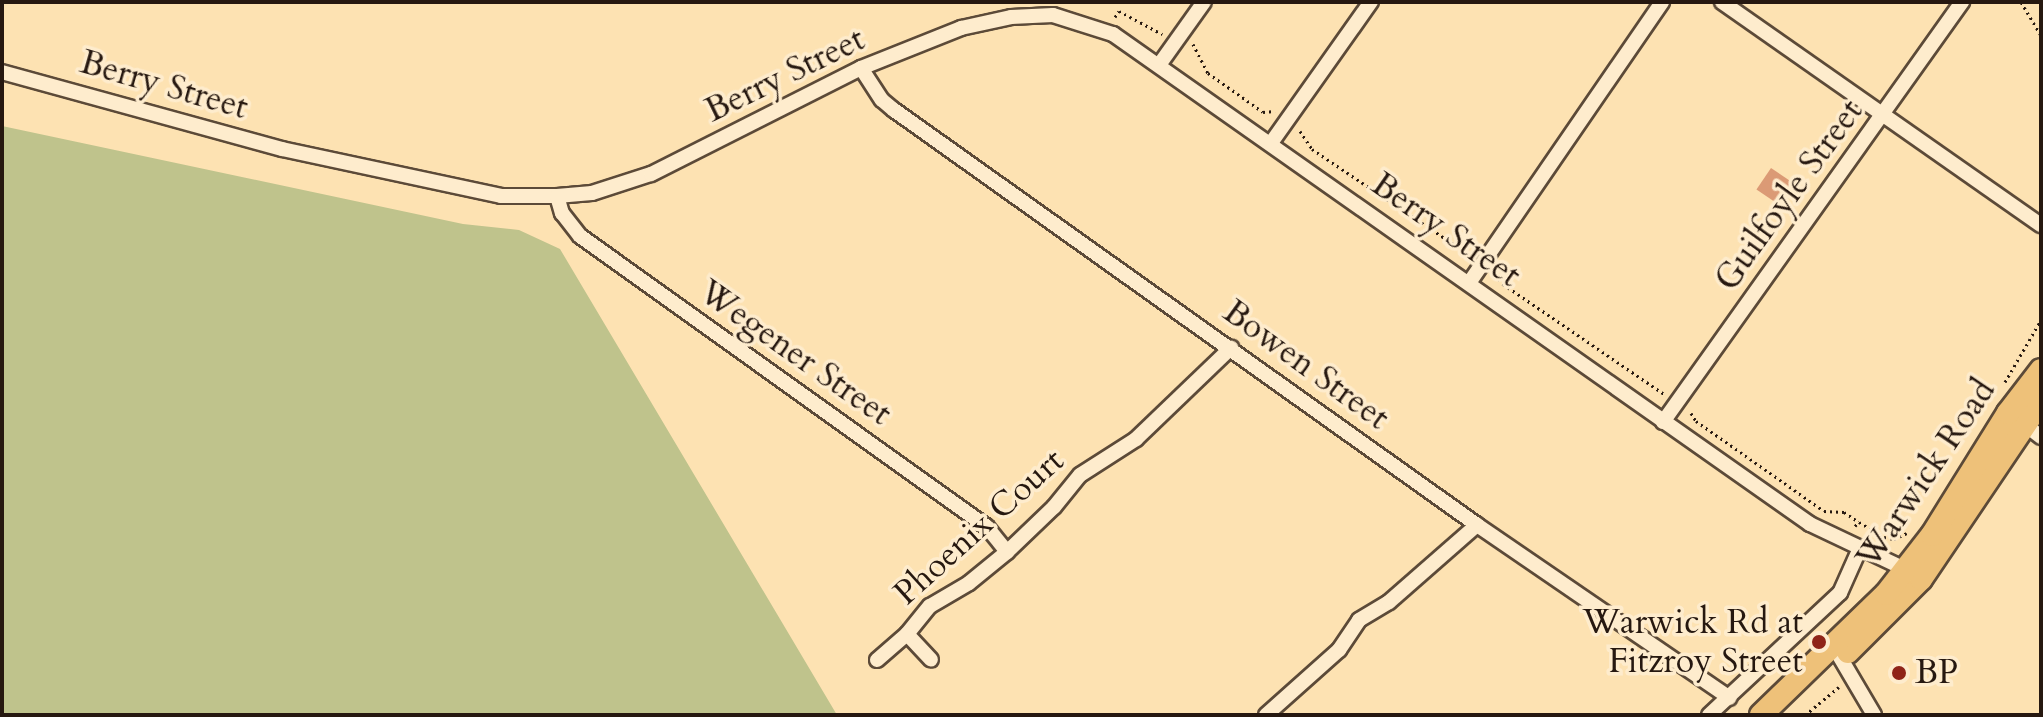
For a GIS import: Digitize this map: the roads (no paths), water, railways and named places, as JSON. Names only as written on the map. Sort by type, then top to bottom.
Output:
[{"type":"main road","name":"Warwick Road","points":[[2024,424],[2041,370]]},
{"type":"main road","name":"Warwick Road","points":[[1775,715],[1842,661],[1914,574],[1981,474],[2041,401]]},
{"type":"main road","name":"Warwick Road","points":[[1761,715],[1842,661]]},
{"type":"street","points":[[1159,65],[1204,2]]},
{"type":"street","points":[[1271,143],[1371,2]]},
{"type":"street","points":[[1469,283],[1662,2]]},
{"type":"street","points":[[1722,2],[2041,225]]},
{"type":"street","name":"Guilfoyle Street","points":[[1663,422],[1962,2]]},
{"type":"street","name":"Berry Street","points":[[2,72],[282,149],[501,196],[557,196],[592,193],[651,174],[861,68],[961,28],[1011,17],[1053,15],[1104,32],[1159,65],[1810,524],[1914,574]]},
{"type":"street","name":"Bowen Street","points":[[861,68],[882,100],[894,110],[1477,525],[1730,698]]},
{"type":"street","name":"Wegener Street","points":[[557,196],[562,213],[580,236],[987,527],[1007,552]]},
{"type":"street","name":"Phoenix Court","points":[[877,660],[907,634],[930,606],[969,583],[1007,552],[1054,507],[1080,475],[1136,439],[1231,348]]},
{"type":"street","points":[[1266,715],[1339,650],[1359,620],[1389,602],[1477,525]]},
{"type":"street","name":"Warwick Road","points":[[1709,715],[1840,593],[1860,548]]},
{"type":"street","points":[[907,634],[931,660]]},
{"type":"street","points":[[1842,661],[1874,715]]},
{"type":"place","name":"Warwick Rd at Fitzroy Street","points":[[1819,642]]},
{"type":"place","name":"BP","points":[[1899,673]]}]
